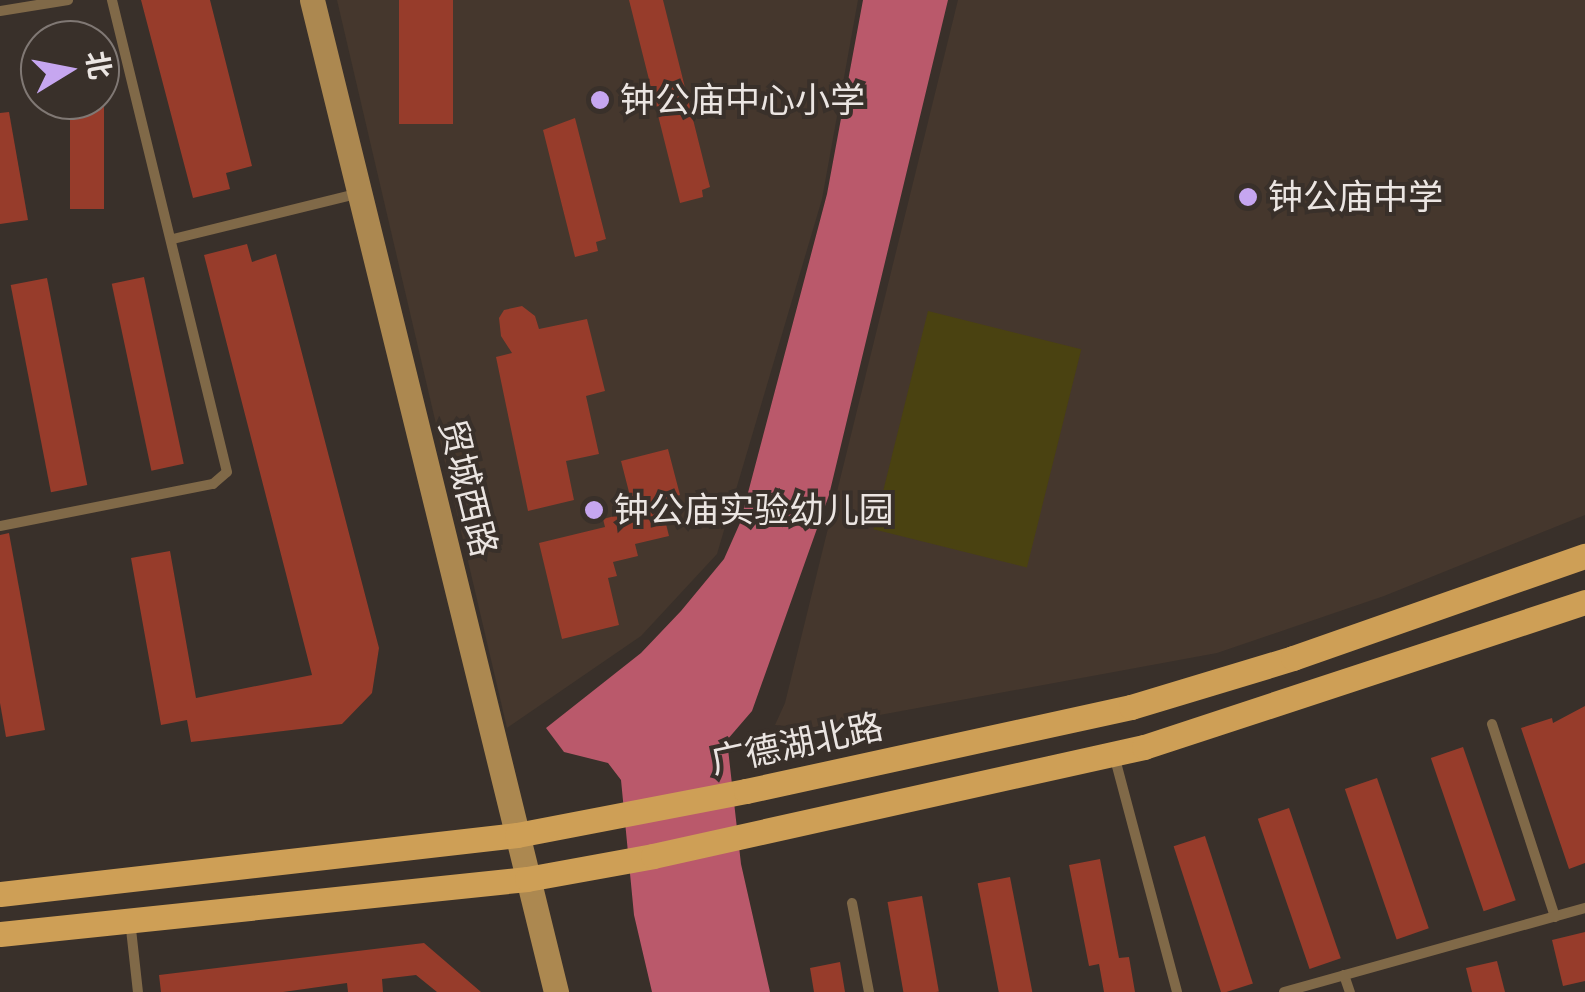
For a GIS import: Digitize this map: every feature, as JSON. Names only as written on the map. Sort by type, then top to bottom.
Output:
[{"type":"main road","name":"贸城西路","points":[[312,0],[556,992]]},
{"type":"main road","name":"广德湖北路","points":[[0,894],[518,836],[746,791],[1131,707],[1293,658],[1585,556]]},
{"type":"main road","points":[[0,934],[527,879],[653,856],[1114,754],[1268,710],[1585,602]]},
{"type":"lane","points":[[0,11],[68,0]]},
{"type":"lane","points":[[0,526],[224,480],[226,459],[112,0]]},
{"type":"lane","points":[[172,238],[360,193]]},
{"type":"lane","points":[[1492,724],[1555,917]]},
{"type":"lane","points":[[1114,754],[1177,992]]},
{"type":"lane","points":[[852,904],[869,992]]},
{"type":"lane","points":[[1284,992],[1585,908]]},
{"type":"lane","points":[[130,919],[138,992]]},
{"type":"lane","points":[[1344,975],[1350,992]]},
{"type":"shaded area","points":[[337,0],[858,0],[822,199],[717,554],[641,636],[507,728]]},
{"type":"shaded area","points":[[863,0],[948,0],[829,495],[752,711],[727,740],[741,864],[770,992],[652,992],[634,915],[621,780],[608,763],[564,752],[546,728],[641,653],[681,611],[724,559],[740,523],[827,194]]},
{"type":"shaded area","name":"钟公庙中学","points":[[958,0],[1585,0],[1585,515],[1384,596],[1217,653],[809,728],[775,725],[785,703]]},
{"type":"shaded area","points":[[928,311],[1081,349],[1027,568],[874,529]]},
{"type":"building","points":[[141,0],[210,0],[252,166],[226,173],[230,189],[193,198]]},
{"type":"building","points":[[399,0],[453,0],[453,124],[399,124]]},
{"type":"building","points":[[629,0],[663,0],[710,187],[702,190],[703,197],[680,203]]},
{"type":"building","points":[[9,112],[28,220],[0,224],[0,113]]},
{"type":"building","points":[[575,118],[606,239],[596,242],[598,251],[575,257],[543,130]]},
{"type":"building","points":[[70,120],[104,120],[104,209],[70,209]]},
{"type":"building","points":[[247,244],[252,262],[276,254],[379,648],[372,693],[342,724],[191,742],[187,720],[161,725],[131,558],[170,551],[196,698],[312,675],[204,255]]},
{"type":"building","points":[[144,277],[184,464],[151,471],[112,284]]},
{"type":"building","points":[[47,278],[87,485],[51,492],[11,285]]},
{"type":"building","points":[[522,306],[535,316],[539,329],[587,319],[605,391],[586,396],[599,454],[566,461],[574,500],[528,511],[496,357],[512,353],[501,336],[499,318],[504,310]]},
{"type":"building","points":[[668,449],[680,495],[660,500],[669,536],[635,544],[638,556],[613,562],[617,576],[608,578],[619,625],[562,639],[539,543],[605,527],[603,519],[626,513],[623,498],[630,496],[621,461]]},
{"type":"building","points":[[9,533],[45,730],[6,737],[0,703],[0,535]]},
{"type":"building","points":[[1585,706],[1585,863],[1569,869],[1521,728],[1552,718],[1553,723]]},
{"type":"building","points":[[1463,747],[1516,900],[1484,911],[1431,758]]},
{"type":"building","points":[[1377,778],[1429,928],[1397,939],[1345,789]]},
{"type":"building","points":[[1289,808],[1341,958],[1310,969],[1258,819]]},
{"type":"building","points":[[1205,836],[1253,983],[1221,992],[1174,846]]},
{"type":"building","points":[[1100,859],[1119,958],[1129,957],[1135,992],[1104,992],[1099,964],[1089,966],[1069,865]]},
{"type":"building","points":[[1010,877],[1032,992],[999,992],[978,883]]},
{"type":"building","points":[[922,896],[939,992],[903,992],[888,902]]},
{"type":"building","points":[[1585,932],[1585,981],[1563,986],[1552,940]]},
{"type":"building","points":[[424,943],[481,992],[437,992],[416,975],[382,979],[383,992],[348,992],[347,983],[283,992],[161,992],[159,975]]},
{"type":"building","points":[[1497,961],[1505,992],[1472,992],[1466,968]]},
{"type":"building","points":[[840,962],[845,992],[814,992],[810,968]]},
{"type":"place","name":"钟公庙中心小学","points":[[600,100]]},
{"type":"place","name":"钟公庙中学","points":[[1248,197]]},
{"type":"place","name":"钟公庙实验幼儿园","points":[[594,510]]}]
